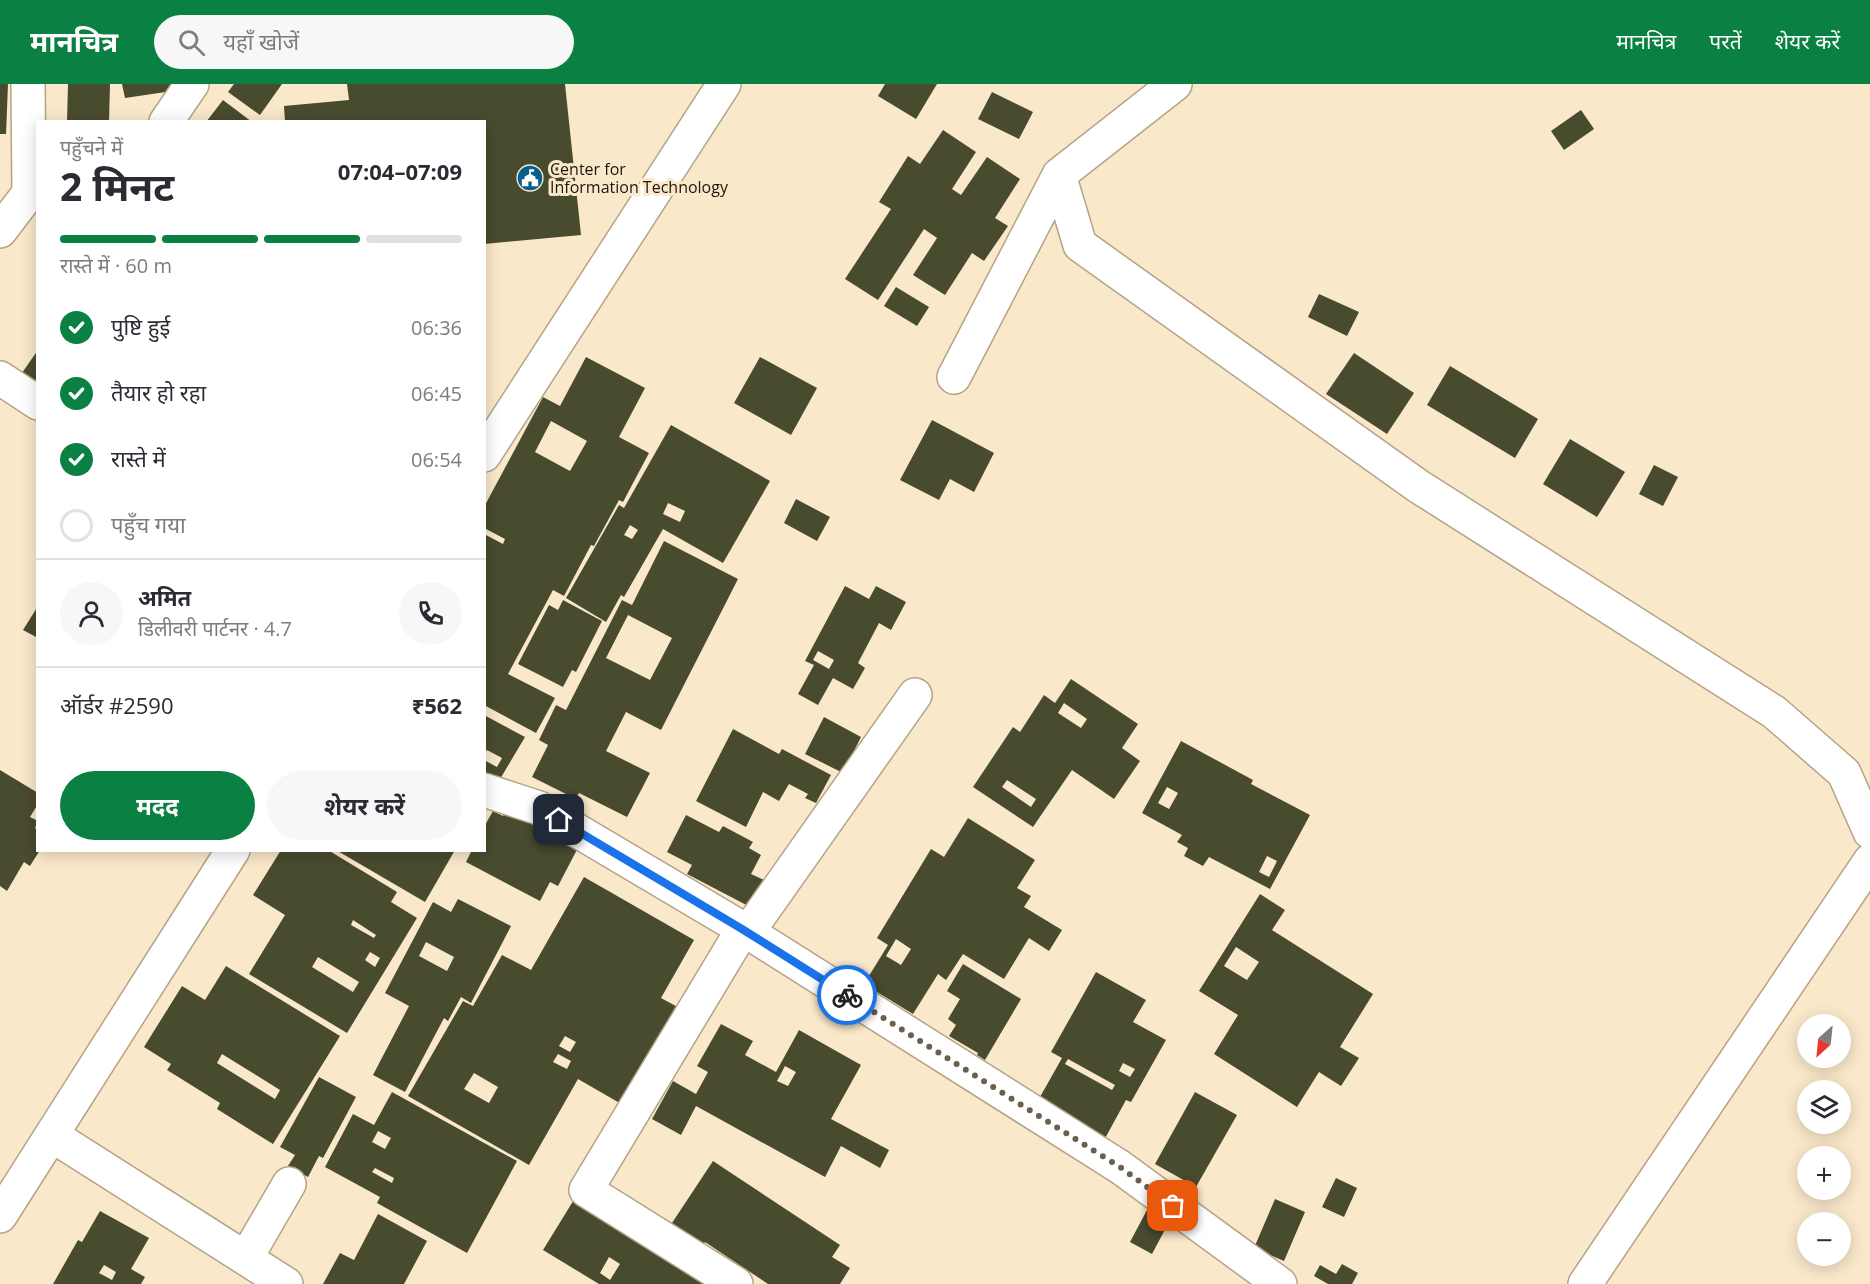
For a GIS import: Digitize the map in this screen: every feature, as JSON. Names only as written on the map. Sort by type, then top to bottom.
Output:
[{"type":"street","points":[[0,231],[33,195],[28,84]]},
{"type":"street","points":[[167,120],[192,84]]},
{"type":"street","points":[[486,452],[724,84]]},
{"type":"street","points":[[954,376],[1059,175],[1175,84]]},
{"type":"street","points":[[1059,175],[1080,245],[1418,486],[1774,712],[1844,773],[1870,832]]},
{"type":"street","points":[[0,378],[36,403]]},
{"type":"street","points":[[736,1284],[586,1190],[745,931],[915,695]]},
{"type":"street","points":[[486,791],[539,808],[745,931],[1120,1167],[1280,1284]]},
{"type":"street","points":[[0,1216],[232,852]]},
{"type":"street","points":[[1585,1284],[1870,861]]},
{"type":"street","points":[[52,1136],[286,1284]]},
{"type":"street","points":[[246,1258],[289,1185]]},
{"type":"building","points":[[0,84],[8,84],[6,134],[0,134]]},
{"type":"building","points":[[68,84],[110,84],[109,120],[67,120]]},
{"type":"building","points":[[122,84],[185,84],[186,89],[125,98]]},
{"type":"building","points":[[234,84],[282,84],[260,115],[228,92]]},
{"type":"building","name":"Center for Information Technology","points":[[347,84],[565,84],[581,235],[486,244],[486,120],[285,120],[284,106],[349,100]]},
{"type":"building","points":[[885,84],[937,84],[916,119],[878,96]]},
{"type":"building","points":[[992,92],[1033,112],[1019,139],[978,119]]},
{"type":"building","points":[[223,100],[249,120],[208,120]]},
{"type":"building","points":[[1581,110],[1594,129],[1564,150],[1551,131]]},
{"type":"building","points":[[943,130],[976,152],[952,189],[961,195],[987,157],[1020,179],[995,218],[1008,226],[984,261],[972,253],[945,295],[913,275],[937,238],[924,229],[878,300],[845,279],[891,209],[879,202],[908,156],[920,164]]},
{"type":"building","points":[[896,287],[929,307],[917,326],[884,306]]},
{"type":"building","points":[[1319,294],[1359,312],[1347,336],[1308,317]]},
{"type":"building","points":[[36,353],[36,393],[17,380]]},
{"type":"building","points":[[1354,353],[1414,393],[1387,434],[1326,394]]},
{"type":"building","points":[[586,357],[645,388],[619,437],[649,453],[623,502],[619,500],[594,546],[591,545],[564,596],[553,590],[508,674],[555,698],[536,733],[486,706],[486,535],[503,544],[505,539],[486,529],[486,503],[543,397],[560,406]],"holes":[[[551,421],[587,441],[570,471],[535,452]]]},
{"type":"building","points":[[760,357],[817,388],[791,435],[734,403]]},
{"type":"building","points":[[1450,366],[1538,419],[1515,458],[1427,405]]},
{"type":"building","points":[[932,420],[994,453],[974,492],[950,479],[939,500],[900,480]]},
{"type":"building","points":[[671,425],[770,481],[723,563],[663,529],[624,597],[621,595],[606,622],[566,598],[619,505],[624,508]],"holes":[[[668,503],[685,511],[680,522],[663,514]],[[630,525],[638,530],[632,539],[624,535]]]},
{"type":"building","points":[[1570,439],[1625,472],[1597,517],[1543,484]]},
{"type":"building","points":[[1654,465],[1678,477],[1663,506],[1639,494]]},
{"type":"building","points":[[796,499],[830,517],[817,541],[784,523]]},
{"type":"building","points":[[664,541],[738,579],[661,730],[626,712],[606,751],[650,773],[627,817],[579,793],[576,799],[532,777],[548,745],[539,740],[556,705],[566,710],[622,600],[632,605]],"holes":[[[628,615],[672,638],[650,680],[606,658]]]},
{"type":"building","points":[[845,586],[869,599],[876,586],[906,602],[891,630],[879,623],[858,663],[865,668],[853,689],[833,678],[818,705],[798,694],[814,665],[805,661]],"holes":[[[818,651],[834,660],[829,669],[813,660]]]},
{"type":"building","points":[[563,600],[602,621],[576,672],[572,670],[563,687],[518,664],[549,605],[558,610]]},
{"type":"building","points":[[36,609],[36,637],[23,630]]},
{"type":"building","points":[[1071,679],[1138,724],[1122,748],[1140,761],[1114,799],[1072,770],[1033,827],[973,787],[1013,727],[1020,732],[1044,695],[1055,703]],"holes":[[[1064,703],[1087,719],[1081,728],[1058,713]],[[1007,780],[1036,799],[1031,807],[1002,787]]]},
{"type":"building","points":[[486,716],[525,737],[493,791],[486,788],[486,761],[497,767],[502,758],[487,750]]},
{"type":"building","points":[[824,717],[861,737],[843,773],[805,754]]},
{"type":"building","points":[[733,729],[779,754],[782,749],[831,775],[816,803],[805,798],[808,794],[789,784],[779,801],[763,792],[746,827],[696,801]]},
{"type":"building","points":[[1181,741],[1253,780],[1251,784],[1310,815],[1270,889],[1209,857],[1203,866],[1184,856],[1188,848],[1177,842],[1182,835],[1142,813]],"holes":[[[1167,787],[1178,793],[1169,809],[1158,803]],[[1267,856],[1277,861],[1269,877],[1259,872]]]},
{"type":"building","points":[[0,770],[36,792],[36,807],[30,817],[36,820],[36,852],[39,852],[30,866],[24,862],[7,891],[0,886]]},
{"type":"building","points":[[510,802],[582,840],[558,886],[550,882],[540,901],[466,862],[471,852],[486,852],[486,823],[493,811],[503,816]]},
{"type":"building","points":[[686,815],[719,832],[723,826],[753,842],[749,848],[761,855],[751,874],[768,882],[754,909],[687,874],[692,865],[667,852]]},
{"type":"building","points":[[968,818],[1035,860],[1017,888],[1031,896],[1024,907],[1062,930],[1049,951],[1029,938],[1004,979],[963,954],[946,980],[938,974],[913,1014],[864,984],[888,945],[877,938],[931,849],[944,857]],"holes":[[[896,939],[911,949],[901,965],[886,956]]]},
{"type":"building","points":[[280,852],[331,852],[397,892],[391,902],[417,918],[347,1033],[249,974],[285,915],[253,895]],"holes":[[[353,920],[376,935],[374,938],[351,925]],[[370,952],[380,958],[375,967],[365,960]],[[318,957],[359,982],[353,992],[312,967]]]},
{"type":"building","points":[[339,852],[454,852],[425,902]]},
{"type":"building","points":[[584,877],[694,940],[661,998],[685,1011],[630,1109],[578,1079],[529,1165],[408,1096],[463,1001],[473,1006],[502,955],[531,970]],"holes":[[[565,1036],[576,1042],[570,1052],[559,1046]],[[558,1054],[571,1061],[567,1069],[553,1062]],[[474,1073],[498,1087],[489,1103],[464,1089]]]},
{"type":"building","points":[[1260,894],[1285,910],[1272,930],[1373,994],[1340,1047],[1359,1058],[1341,1086],[1319,1072],[1297,1107],[1214,1054],[1238,1015],[1199,991]],"holes":[[[1236,947],[1259,962],[1247,980],[1224,966]]]},
{"type":"building","points":[[458,899],[511,926],[471,1003],[461,997],[448,1021],[444,1018],[405,1092],[373,1075],[409,1006],[385,993],[433,902],[451,912]],"holes":[[[426,942],[454,957],[447,971],[419,956]]]},
{"type":"building","points":[[963,964],[1021,999],[985,1060],[977,1055],[978,1053],[949,1036],[956,1025],[948,1019],[960,999],[947,991]]},
{"type":"building","points":[[226,966],[340,1036],[273,1144],[217,1109],[220,1103],[167,1070],[171,1064],[144,1047],[182,986],[205,1000]],"holes":[[[222,1054],[280,1090],[275,1099],[217,1063]]]},
{"type":"building","points":[[1096,972],[1146,1000],[1133,1022],[1166,1040],[1131,1102],[1126,1100],[1103,1142],[1036,1104],[1062,1058],[1051,1052]],"holes":[[[1068,1059],[1115,1085],[1112,1090],[1065,1064]],[[1123,1063],[1135,1069],[1130,1077],[1119,1071]]]},
{"type":"building","points":[[721,1024],[753,1041],[745,1055],[776,1072],[799,1030],[861,1065],[831,1119],[889,1150],[880,1168],[841,1146],[825,1177],[696,1106],[681,1135],[652,1119],[673,1081],[696,1094],[708,1072],[697,1066]],"holes":[[[785,1066],[796,1072],[788,1086],[777,1081]]]},
{"type":"building","points":[[319,1077],[356,1097],[323,1158],[319,1156],[308,1177],[288,1166],[295,1155],[280,1147]]},
{"type":"building","points":[[392,1092],[517,1161],[467,1253],[377,1203],[380,1197],[325,1167],[353,1114],[374,1125]],"holes":[[[378,1131],[391,1138],[385,1149],[372,1142]],[[375,1168],[394,1178],[392,1183],[372,1172]]]},
{"type":"building","points":[[1195,1092],[1237,1115],[1196,1187],[1155,1164]]},
{"type":"building","points":[[713,1161],[840,1245],[832,1257],[850,1268],[840,1284],[768,1284],[705,1242],[698,1253],[666,1232]]},
{"type":"building","points":[[1336,1178],[1357,1188],[1344,1217],[1322,1207]]},
{"type":"building","points":[[575,1198],[716,1284],[599,1284],[543,1250]],"holes":[[[609,1257],[620,1264],[610,1280],[600,1273]]]},
{"type":"building","points":[[1275,1199],[1305,1212],[1284,1261],[1254,1248]]},
{"type":"building","points":[[1147,1210],[1169,1222],[1152,1254],[1130,1242]]},
{"type":"building","points":[[100,1211],[149,1238],[131,1269],[145,1277],[141,1284],[53,1284],[78,1240],[82,1242]],"holes":[[[104,1265],[116,1272],[112,1280],[99,1273]]]},
{"type":"building","points":[[378,1214],[427,1241],[404,1284],[323,1284],[340,1253],[354,1260]]},
{"type":"building","points":[[1342,1264],[1358,1273],[1352,1284],[1328,1284],[1314,1276],[1320,1265],[1336,1274]]},
{"type":"way so far","points":[[847,995],[1120,1167],[1173,1206]]},
{"type":"place","name":"Center for Information Technology","points":[[530,178]]},
{"type":"route","points":[[559,820],[742,929],[847,995]]}]
